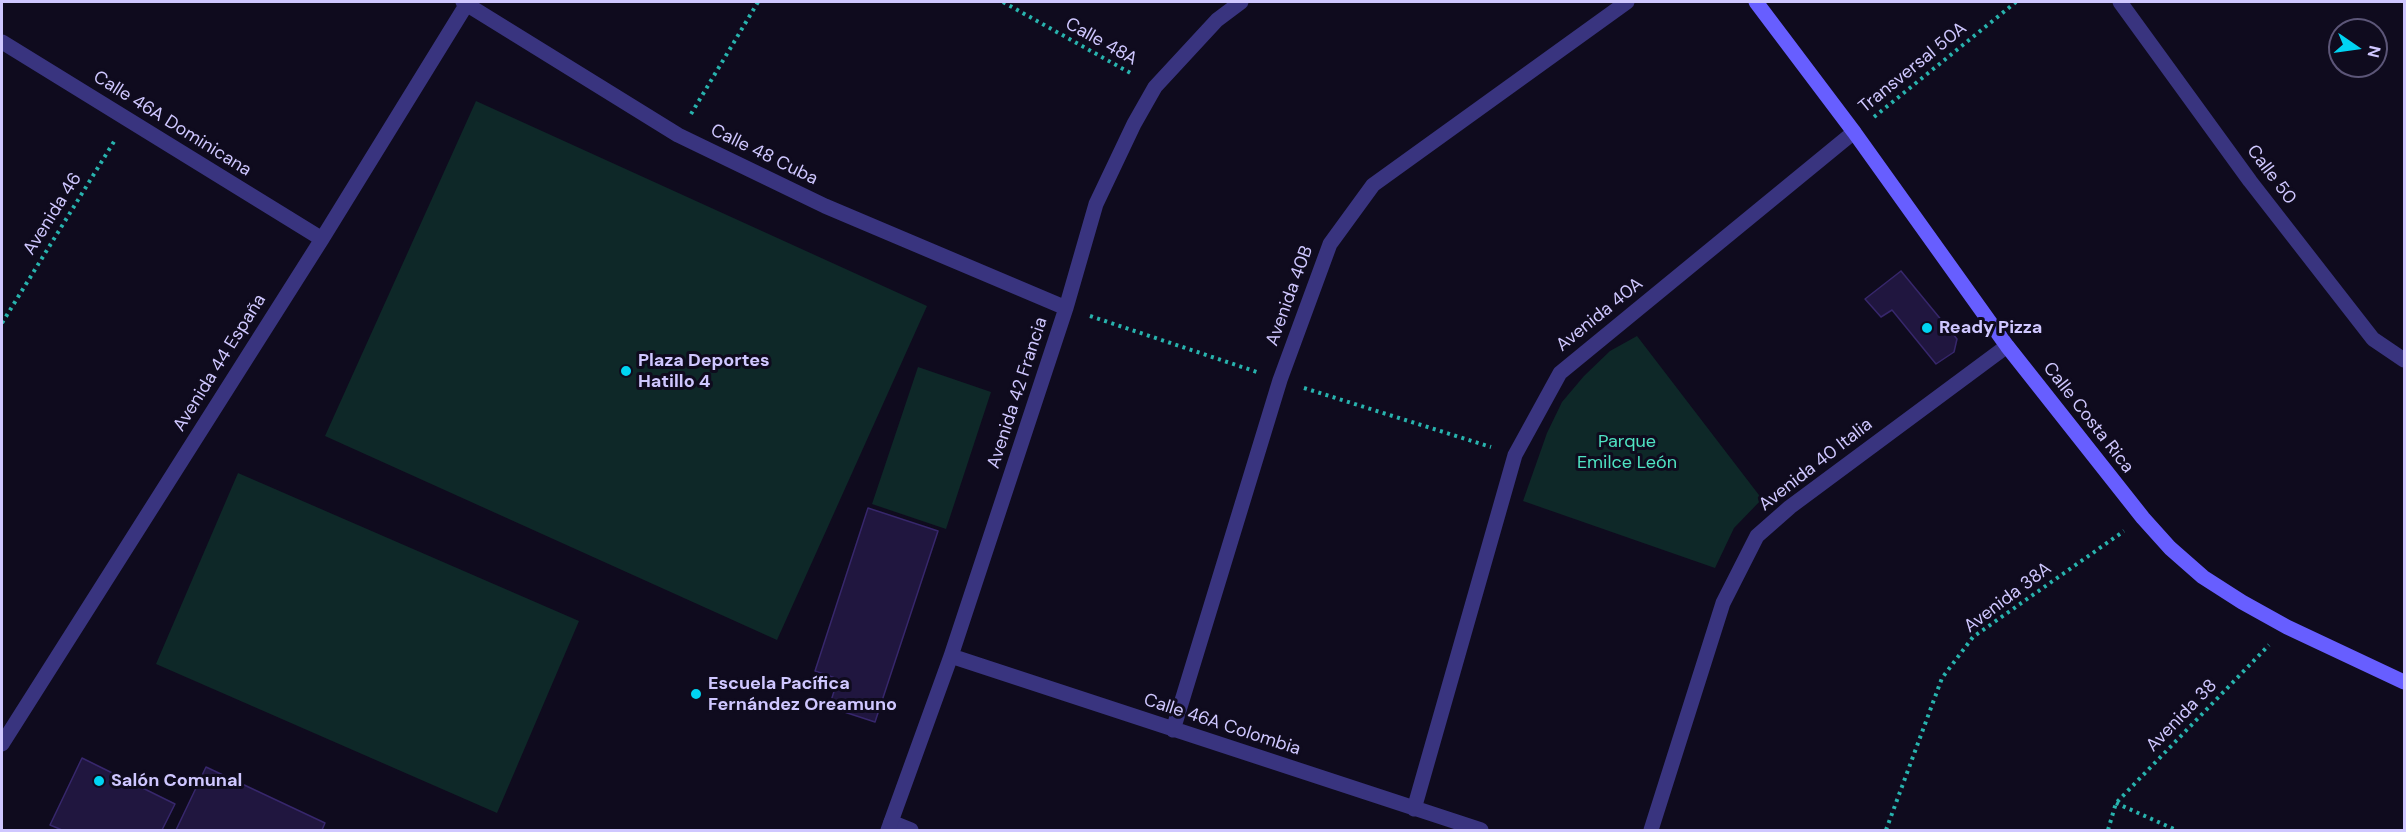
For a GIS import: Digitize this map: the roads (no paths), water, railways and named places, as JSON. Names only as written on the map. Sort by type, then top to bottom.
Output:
[{"type":"main road","name":"Calle Costa Rica","points":[[1756,2],[1854,132],[2007,346],[2143,518],[2170,548],[2203,577],[2242,602],[2287,627],[2404,682]]},
{"type":"street","name":"Calle 48 Cuba","points":[[466,2],[678,135],[825,206],[1066,308]]},
{"type":"street","name":"Avenida 44 España","points":[[2,744],[322,239],[466,2]]},
{"type":"street","name":"Avenida 42 Francia","points":[[890,826],[951,656],[1066,308],[1096,204],[1134,124],[1155,87],[1217,21],[1241,2]]},
{"type":"street","name":"Avenida 40B","points":[[1173,730],[1280,380],[1330,244],[1373,185],[1627,2]]},
{"type":"street","name":"Calle 50","points":[[2120,2],[2250,181],[2373,339],[2404,360]]},
{"type":"street","name":"Calle 46A Dominicana","points":[[2,42],[322,239]]},
{"type":"street","name":"Avenida 40A","points":[[1414,808],[1515,455],[1560,373],[1854,132]]},
{"type":"street","name":"Avenida 40 Italia","points":[[1651,831],[1723,603],[1757,536],[1790,507],[2007,346]]},
{"type":"street","name":"Calle 46A Colombia","points":[[951,656],[1481,831]]},
{"type":"street","points":[[890,826],[911,831]]},
{"type":"place","name":"Ready Pizza","points":[[1927,328]]},
{"type":"place","name":"Plaza Deportes Hatillo 4","points":[[626,371]]},
{"type":"place","name":"Escuela Pacífica Fernández Oreamuno","points":[[696,694]]},
{"type":"place","name":"Salón Comunal","points":[[99,781]]},
{"type":"park label","name":"Parque Emilce León","points":[[1627,452]]}]
